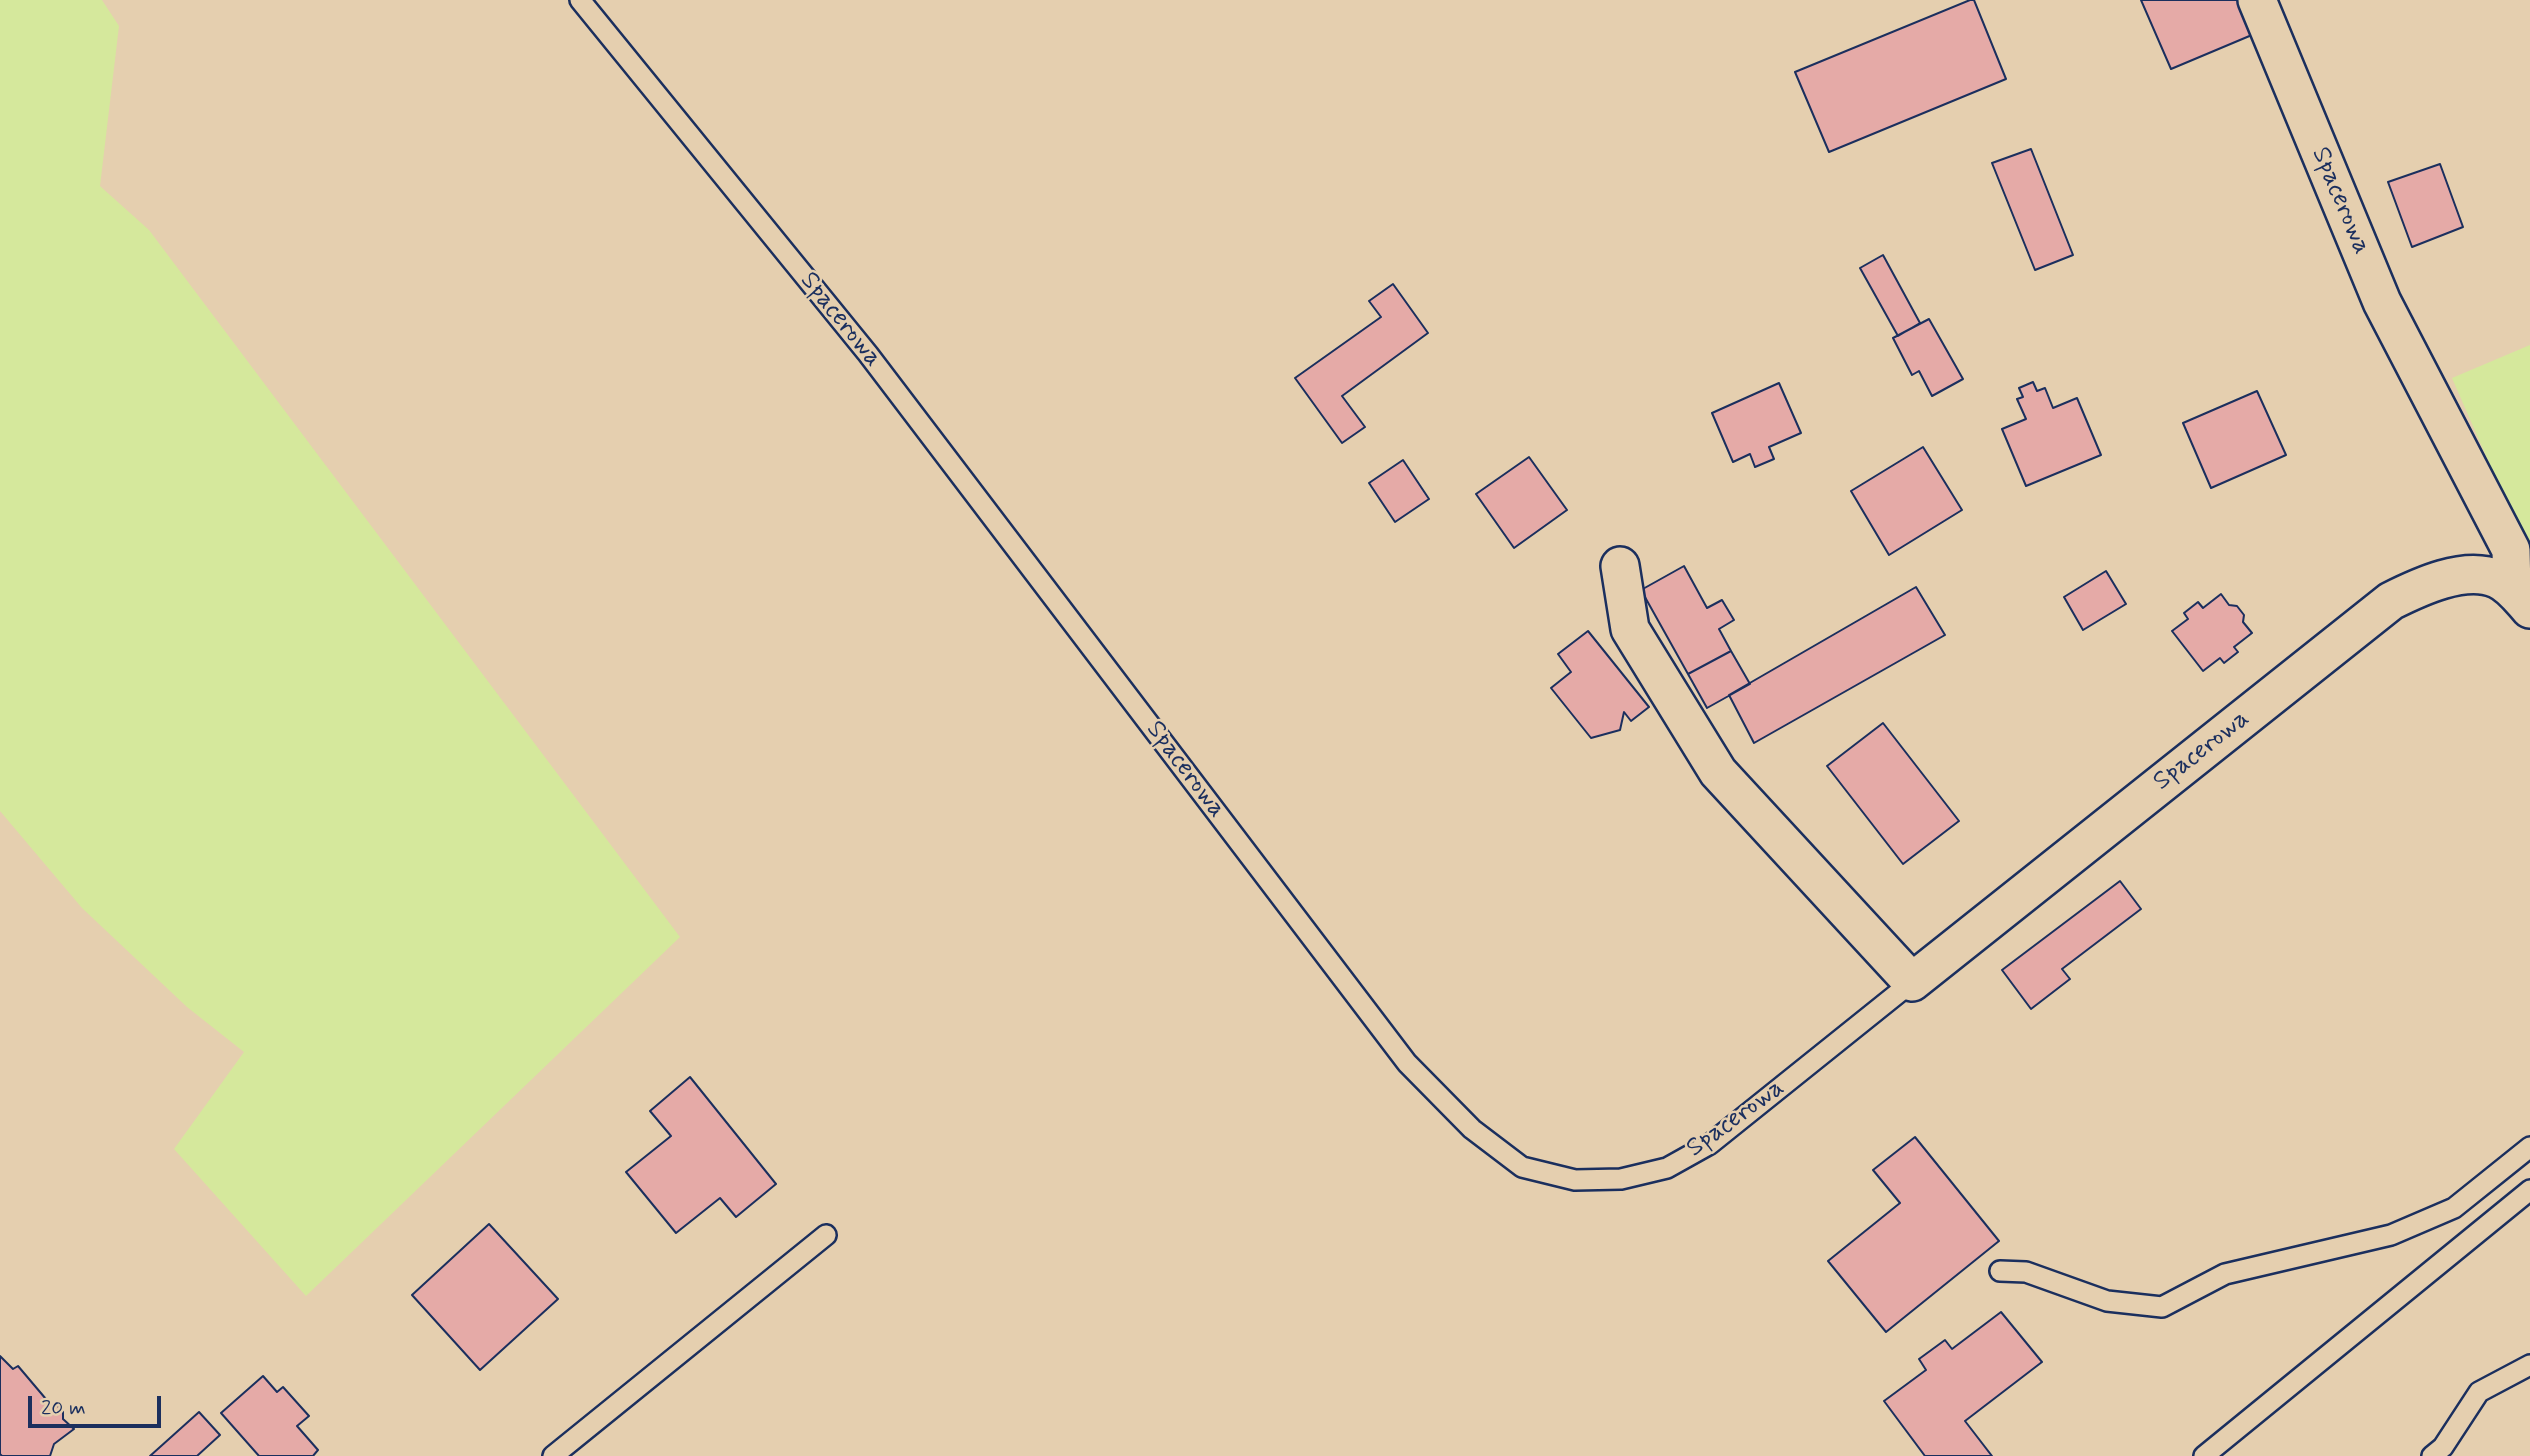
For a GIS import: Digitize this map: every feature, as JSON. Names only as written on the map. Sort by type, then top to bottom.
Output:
[{"type":"street","name":"Spacerowa","points":[[2257,0],[2382,302],[2511,550],[2521,598]]},
{"type":"street","points":[[1620,566],[1630,629],[1718,772],[1912,982]]},
{"type":"street","name":"Spacerowa","points":[[1912,982],[2390,601],[2427,583],[2473,575],[2496,578],[2521,598]]},
{"type":"lane","name":"Spacerowa","points":[[580,0],[868,354],[1407,1063],[1472,1129],[1521,1167],[1575,1180],[1620,1179],[1667,1168],[1710,1144],[1912,982]]},
{"type":"lane","points":[[2000,1271],[2025,1272],[2107,1301],[2162,1307],[2225,1274],[2390,1235],[2454,1208],[2530,1147]]},
{"type":"lane","points":[[2204,1456],[2530,1190]]},
{"type":"lane","points":[[553,1456],[826,1235]]},
{"type":"lane","points":[[2432,1456],[2443,1447],[2479,1392],[2530,1365]]},
{"type":"green space","points":[[0,0],[102,0],[119,26],[100,186],[149,230],[680,937],[306,1296],[174,1149],[244,1052],[187,1007],[82,908],[0,811]]},
{"type":"green space","points":[[2530,345],[2530,557],[2452,378]]},
{"type":"building","points":[[1974,0],[2006,79],[1829,152],[1795,72]]},
{"type":"building","points":[[2141,0],[2245,0],[2259,32],[2171,69]]},
{"type":"building","points":[[2031,149],[2073,255],[2035,270],[1992,163]]},
{"type":"building","points":[[2440,164],[2463,227],[2412,247],[2388,182]]},
{"type":"building","points":[[1883,255],[1920,323],[1898,336],[1860,268]]},
{"type":"building","points":[[1393,284],[1428,333],[1342,396],[1365,427],[1342,443],[1295,378],[1381,317],[1369,301]]},
{"type":"building","points":[[1929,319],[1963,379],[1932,396],[1919,371],[1912,375],[1893,338]]},
{"type":"building","points":[[2033,382],[2037,391],[2045,388],[2053,408],[2077,398],[2101,455],[2026,486],[2002,429],[2026,419],[2017,399],[2023,397],[2019,388]]},
{"type":"building","points":[[1779,383],[1801,433],[1769,447],[1774,459],[1755,467],[1750,454],[1733,462],[1712,413]]},
{"type":"building","points":[[2257,391],[2286,455],[2211,488],[2183,423]]},
{"type":"building","points":[[1923,447],[1962,510],[1889,555],[1851,491]]},
{"type":"building","points":[[1529,457],[1567,510],[1514,548],[1476,494]]},
{"type":"building","points":[[1403,460],[1429,499],[1395,522],[1369,483]]},
{"type":"building","points":[[1684,566],[1707,608],[1722,600],[1734,620],[1719,629],[1731,651],[1688,674],[1641,590]]},
{"type":"building","points":[[2106,571],[2126,604],[2083,630],[2064,597]]},
{"type":"building","points":[[1916,587],[1945,635],[1754,743],[1729,695]]},
{"type":"building","points":[[2221,594],[2229,605],[2237,606],[2244,615],[2243,622],[2252,633],[2234,647],[2238,652],[2224,663],[2220,658],[2203,671],[2172,631],[2188,619],[2184,613],[2198,602],[2203,608]]},
{"type":"building","points":[[1588,631],[1649,707],[1631,721],[1624,712],[1620,730],[1591,738],[1551,688],[1571,672],[1558,654]]},
{"type":"building","points":[[1731,651],[1750,684],[1707,708],[1688,674]]},
{"type":"building","points":[[1883,723],[1959,821],[1903,864],[1827,766]]},
{"type":"building","points":[[2120,881],[2141,909],[2062,969],[2070,979],[2031,1009],[2002,970]]},
{"type":"building","points":[[690,1077],[776,1184],[736,1217],[720,1198],[676,1233],[626,1172],[671,1136],[650,1111]]},
{"type":"building","points":[[1915,1137],[1999,1241],[1886,1332],[1828,1261],[1900,1203],[1873,1170]]},
{"type":"building","points":[[489,1224],[558,1299],[480,1370],[412,1295]]},
{"type":"building","points":[[2001,1312],[2042,1362],[1965,1421],[1992,1456],[1925,1456],[1884,1401],[1926,1370],[1919,1359],[1945,1340],[1952,1349]]},
{"type":"building","points":[[0,1356],[13,1369],[18,1366],[51,1405],[57,1405],[63,1412],[63,1419],[74,1429],[54,1444],[50,1456],[0,1454]]},
{"type":"building","points":[[263,1376],[277,1392],[283,1387],[309,1416],[297,1426],[318,1450],[313,1456],[259,1456],[221,1413]]},
{"type":"building","points":[[199,1412],[220,1435],[197,1456],[150,1456]]}]
